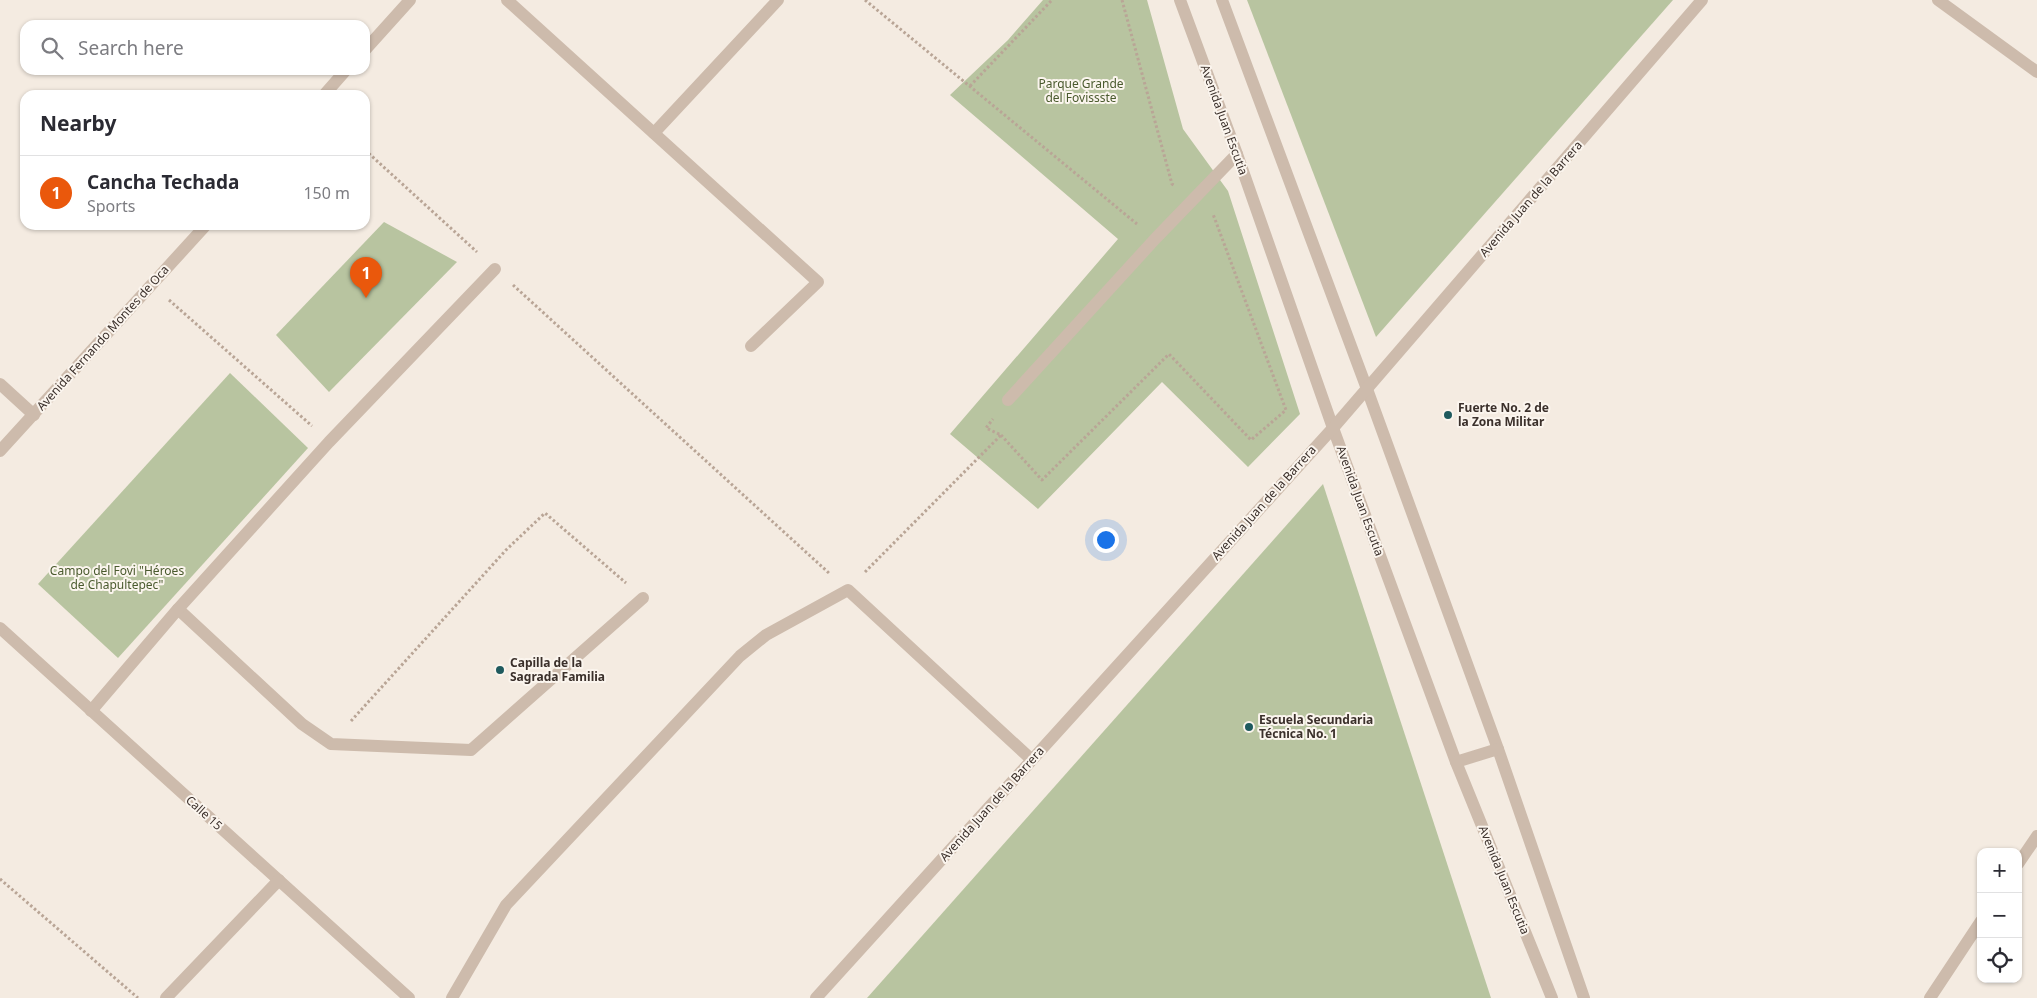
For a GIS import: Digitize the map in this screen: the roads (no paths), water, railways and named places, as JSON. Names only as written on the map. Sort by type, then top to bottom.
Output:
[{"type":"street","points":[[370,44],[410,0]]},
{"type":"street","points":[[507,0],[818,282],[751,346]]},
{"type":"street","points":[[654,133],[778,0]]},
{"type":"street","name":"Avenida Juan Escutia","points":[[1180,0],[1237,154],[1333,428],[1456,762],[1552,998]]},
{"type":"street","points":[[1222,0],[1367,389],[1498,749],[1584,998]]},
{"type":"street","name":"Avenida Juan de la Barrera","points":[[816,998],[1333,428],[1702,0]]},
{"type":"street","points":[[1938,0],[2037,72]]},
{"type":"street","points":[[328,90],[342,75]]},
{"type":"street","points":[[1008,400],[1155,238],[1237,154]]},
{"type":"street","name":"Avenida Fernando Montes de Oca","points":[[0,451],[202,230]]},
{"type":"street","points":[[91,711],[178,609],[330,442],[496,269]]},
{"type":"street","points":[[0,384],[34,415]]},
{"type":"street","points":[[452,998],[506,905],[740,656],[766,636],[848,590],[1032,760]]},
{"type":"street","points":[[178,609],[302,724],[331,744],[471,750],[643,598]]},
{"type":"street","name":"Calle 15","points":[[0,628],[409,998]]},
{"type":"street","points":[[1456,762],[1498,749]]},
{"type":"street","points":[[2022,858],[2037,836]]},
{"type":"street","points":[[166,998],[279,880]]},
{"type":"street","points":[[1930,998],[1977,927]]},
{"type":"place","name":"Cancha Techada","points":[[366,298]]},
{"type":"place","name":"Fuerte No. 2 de la Zona Militar","points":[[1448,415]]},
{"type":"place","name":"Capilla de la Sagrada Familia","points":[[500,670]]},
{"type":"place","name":"Escuela Secundaria Técnica No. 1","points":[[1249,727]]},
{"type":"park label","name":"Parque Grande del Fovissste","points":[[1081,91]]},
{"type":"park label","name":"Campo del Fovi \"Héroes de Chapultepec\"","points":[[117,578]]}]
